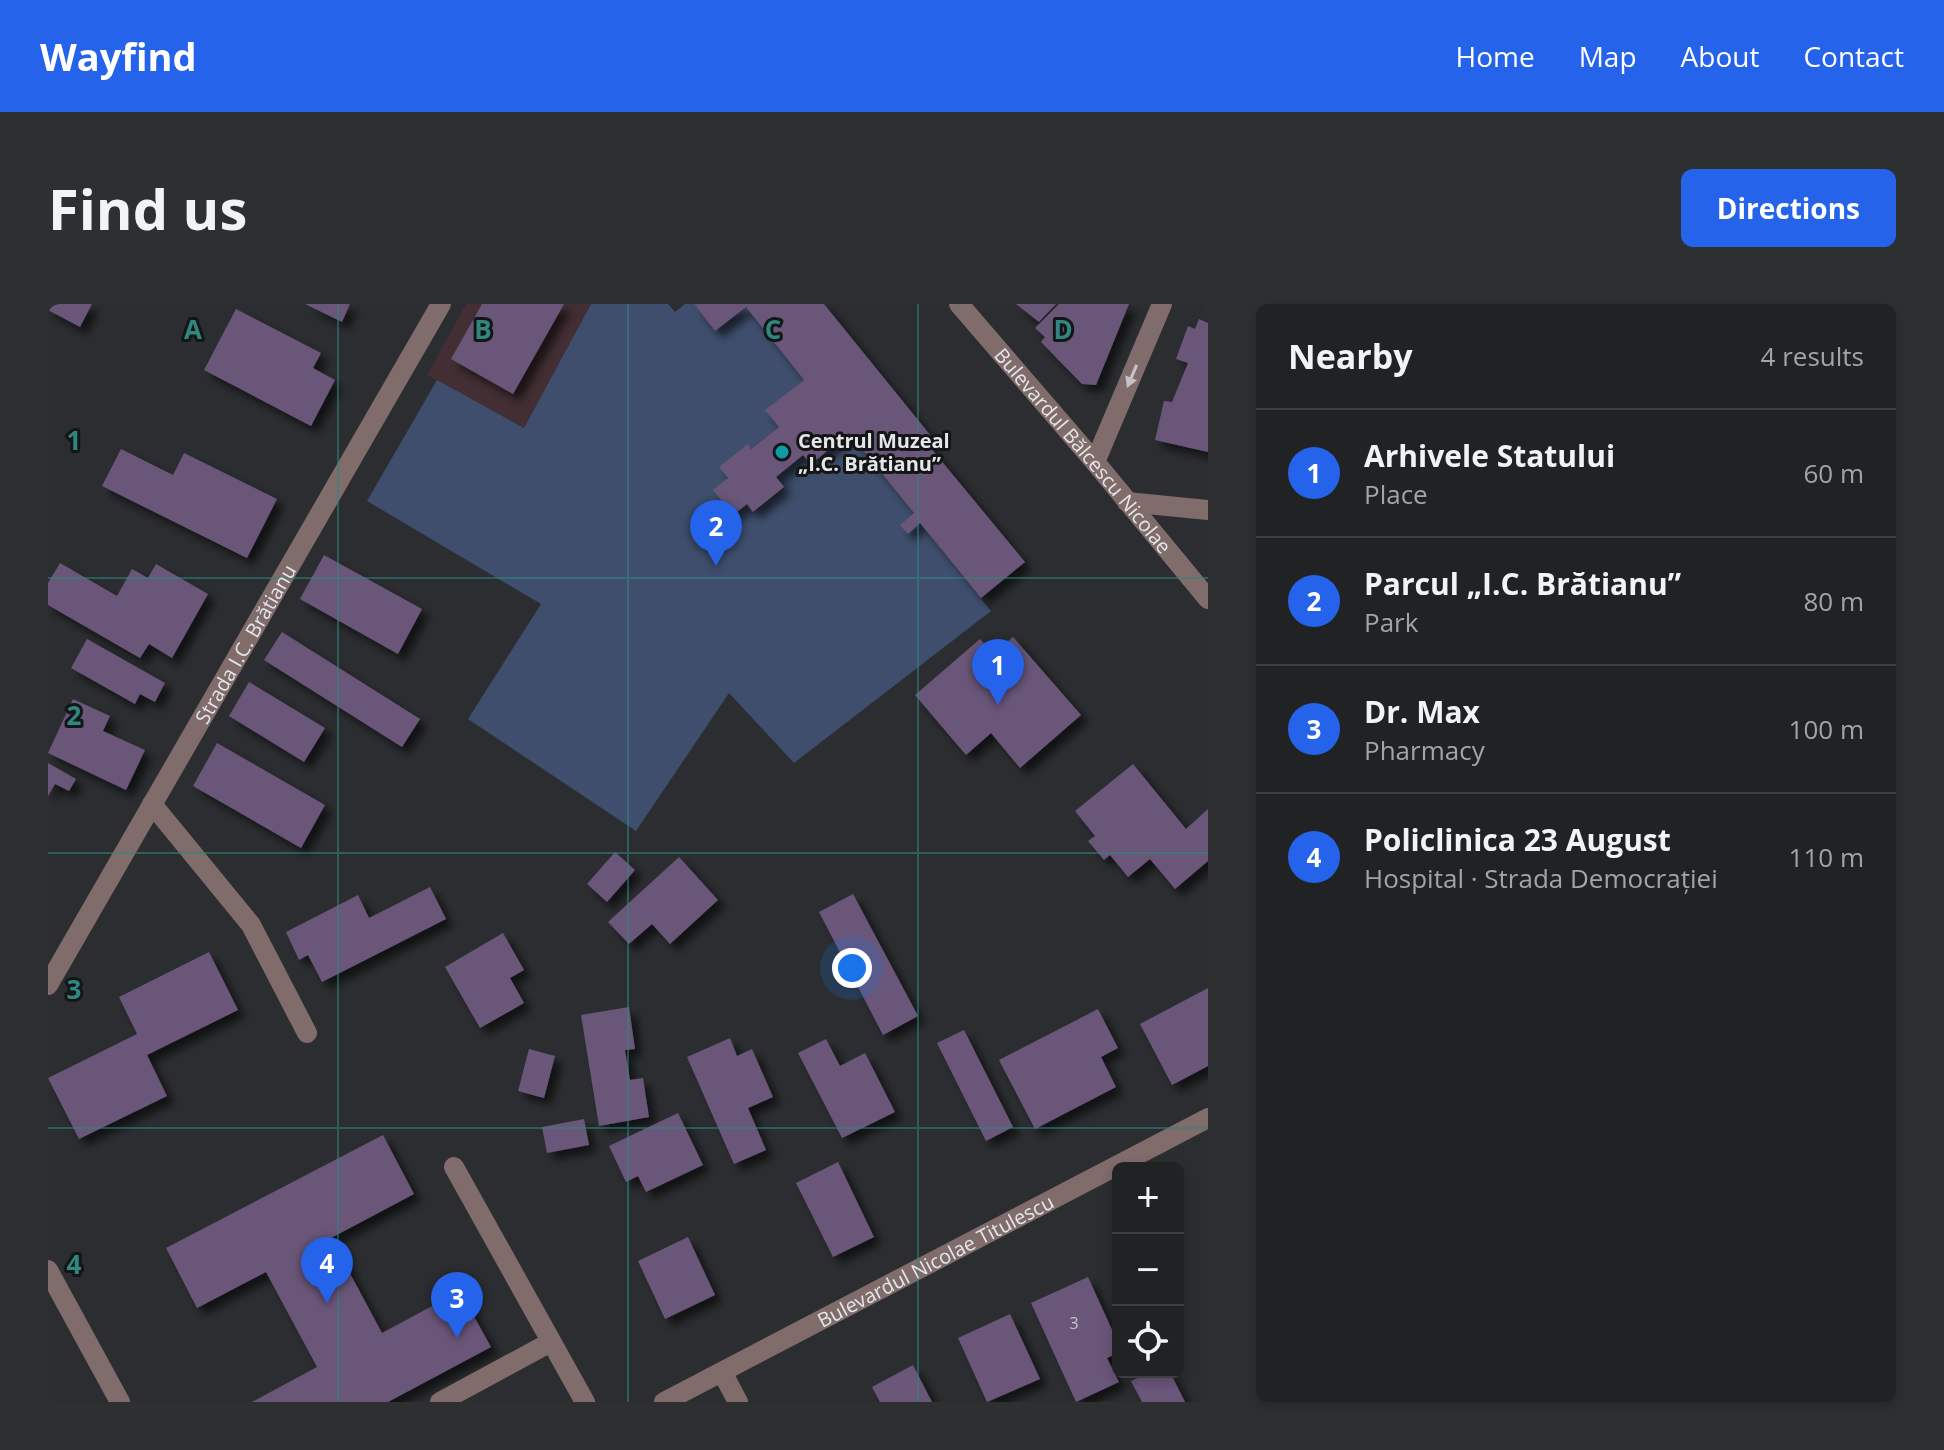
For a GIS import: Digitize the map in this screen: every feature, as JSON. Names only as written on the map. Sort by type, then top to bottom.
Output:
[{"type":"street","name":"Strada I.C. Brătianu","points":[[48,985],[441,304]]},
{"type":"street","name":"Bulevardul Bălcescu Nicolae","points":[[959,304],[1208,599]]},
{"type":"street","points":[[1095,462],[1162,304]]},
{"type":"street","points":[[1127,502],[1208,510]]},
{"type":"street","points":[[152,804],[251,925],[307,1033]]},
{"type":"street","name":"Bulevardul Nicolae Titulescu","points":[[664,1402],[1208,1118]]},
{"type":"street","points":[[454,1167],[585,1402]]},
{"type":"street","points":[[48,1270],[120,1402]]},
{"type":"street","points":[[440,1402],[551,1342]]},
{"type":"street","points":[[722,1372],[738,1402]]},
{"type":"shaded area","points":[[466,304],[591,304],[524,428],[427,375]]},
{"type":"shaded area","points":[[591,304],[668,304],[675,312],[685,304],[694,304],[715,331],[746,307],[804,380],[766,410],[779,427],[751,449],[747,445],[720,467],[728,478],[714,491],[732,514],[747,504],[754,512],[784,488],[776,477],[803,455],[849,433],[914,513],[908,533],[920,523],[991,611],[794,763],[729,693],[636,831],[468,719],[541,604],[367,501],[437,380],[524,428]]},
{"type":"building","points":[[48,304],[92,304],[80,327],[48,310]]},
{"type":"building","points":[[305,304],[350,304],[342,322]]},
{"type":"building","points":[[482,304],[564,304],[513,394],[451,359]]},
{"type":"building","name":"Centrul Muzeal „I.C. Brătianu”","points":[[694,304],[824,304],[931,436],[925,441],[1025,562],[981,598],[920,523],[908,534],[900,525],[914,513],[849,433],[811,464],[803,455],[776,477],[784,487],[753,512],[747,504],[733,515],[713,490],[728,478],[719,467],[748,444],[751,449],[779,427],[765,410],[804,380],[746,307],[715,331]]},
{"type":"building","points":[[1016,304],[1056,304],[1039,322]]},
{"type":"building","points":[[1059,304],[1129,304],[1096,385],[1082,384],[1041,342],[1045,337],[1035,328]]},
{"type":"building","points":[[236,309],[321,353],[313,368],[335,380],[311,426],[204,370]]},
{"type":"building","points":[[1199,319],[1208,323],[1208,452],[1155,440],[1164,401],[1172,402],[1188,363],[1176,359],[1188,326],[1195,329]]},
{"type":"building","points":[[121,449],[173,475],[184,453],[277,499],[247,558],[102,486]]},
{"type":"building","points":[[324,555],[422,609],[398,654],[300,599]]},
{"type":"building","points":[[60,563],[117,596],[132,569],[148,578],[156,564],[208,594],[172,658],[149,644],[140,658],[48,605],[48,583]]},
{"type":"building","points":[[282,632],[420,719],[402,747],[264,660]]},
{"type":"building","points":[[1013,637],[1081,715],[1020,768],[991,733],[966,755],[915,695],[980,639],[993,654]]},
{"type":"building","points":[[87,639],[165,683],[155,702],[140,694],[135,704],[71,668]]},
{"type":"building","points":[[249,682],[325,728],[304,762],[229,716]]},
{"type":"building","points":[[73,699],[110,716],[103,731],[145,750],[126,790],[48,753]]},
{"type":"building","points":[[217,743],[325,805],[301,848],[193,786]]},
{"type":"building","points":[[48,763],[76,779],[69,791],[55,784],[48,796]]},
{"type":"building","points":[[1133,764],[1186,829],[1208,809],[1208,861],[1175,889],[1150,859],[1128,877],[1110,855],[1104,860],[1088,841],[1095,836],[1075,811]]},
{"type":"building","points":[[615,852],[635,870],[607,902],[587,884]]},
{"type":"building","points":[[679,857],[718,900],[670,944],[652,924],[629,944],[608,922]]},
{"type":"building","points":[[430,887],[446,919],[322,982],[308,955],[299,960],[286,932],[358,895],[369,918]]},
{"type":"building","points":[[853,894],[918,1016],[883,1035],[819,912]]},
{"type":"building","points":[[503,933],[524,970],[510,978],[524,1003],[480,1028],[445,967]]},
{"type":"building","points":[[209,952],[238,1010],[147,1055],[167,1096],[79,1139],[48,1078],[137,1034],[119,997]]},
{"type":"building","points":[[1208,988],[1208,1066],[1172,1085],[1140,1024]]},
{"type":"building","points":[[629,1007],[635,1049],[625,1050],[630,1080],[643,1078],[649,1117],[599,1126],[581,1015]]},
{"type":"building","points":[[1098,1009],[1118,1048],[1101,1057],[1116,1087],[1035,1129],[999,1060]]},
{"type":"building","points":[[964,1030],[1013,1127],[986,1141],[937,1043]]},
{"type":"building","points":[[730,1038],[737,1056],[752,1049],[773,1097],[748,1108],[766,1150],[734,1164],[687,1057]]},
{"type":"building","points":[[826,1039],[840,1066],[865,1053],[895,1112],[842,1138],[798,1053]]},
{"type":"building","points":[[529,1049],[555,1056],[544,1098],[518,1091]]},
{"type":"building","points":[[678,1113],[703,1165],[646,1192],[638,1176],[626,1182],[609,1146]]},
{"type":"building","points":[[584,1119],[589,1145],[547,1153],[542,1127]]},
{"type":"building","points":[[383,1135],[414,1194],[331,1238],[382,1333],[460,1291],[491,1347],[388,1402],[252,1402],[317,1367],[266,1272],[197,1308],[166,1248]]},
{"type":"building","points":[[838,1162],[874,1237],[833,1257],[796,1183]]},
{"type":"building","points":[[688,1237],[715,1295],[665,1319],[638,1261]]},
{"type":"building","points":[[1088,1277],[1112,1330],[1112,1356],[1107,1358],[1112,1368],[1112,1378],[1117,1378],[1119,1382],[1076,1402],[1031,1303]]},
{"type":"building","points":[[1010,1314],[1040,1379],[987,1402],[958,1338]]},
{"type":"building","points":[[913,1365],[932,1402],[880,1402],[872,1387]]},
{"type":"building","points":[[1138,1378],[1173,1378],[1185,1402],[1142,1402],[1131,1381]]},
{"type":"place","name":"Centrul Muzeal „I.C. Brătianu”","points":[[782,452]]},
{"type":"place","name":"Parcul „I.C. Brătianu”","points":[[716,566]]},
{"type":"place","name":"Arhivele Statului","points":[[998,705]]},
{"type":"place","name":"Policlinica 23 August","points":[[327,1303]]},
{"type":"place","name":"Dr. Max","points":[[457,1338]]}]
